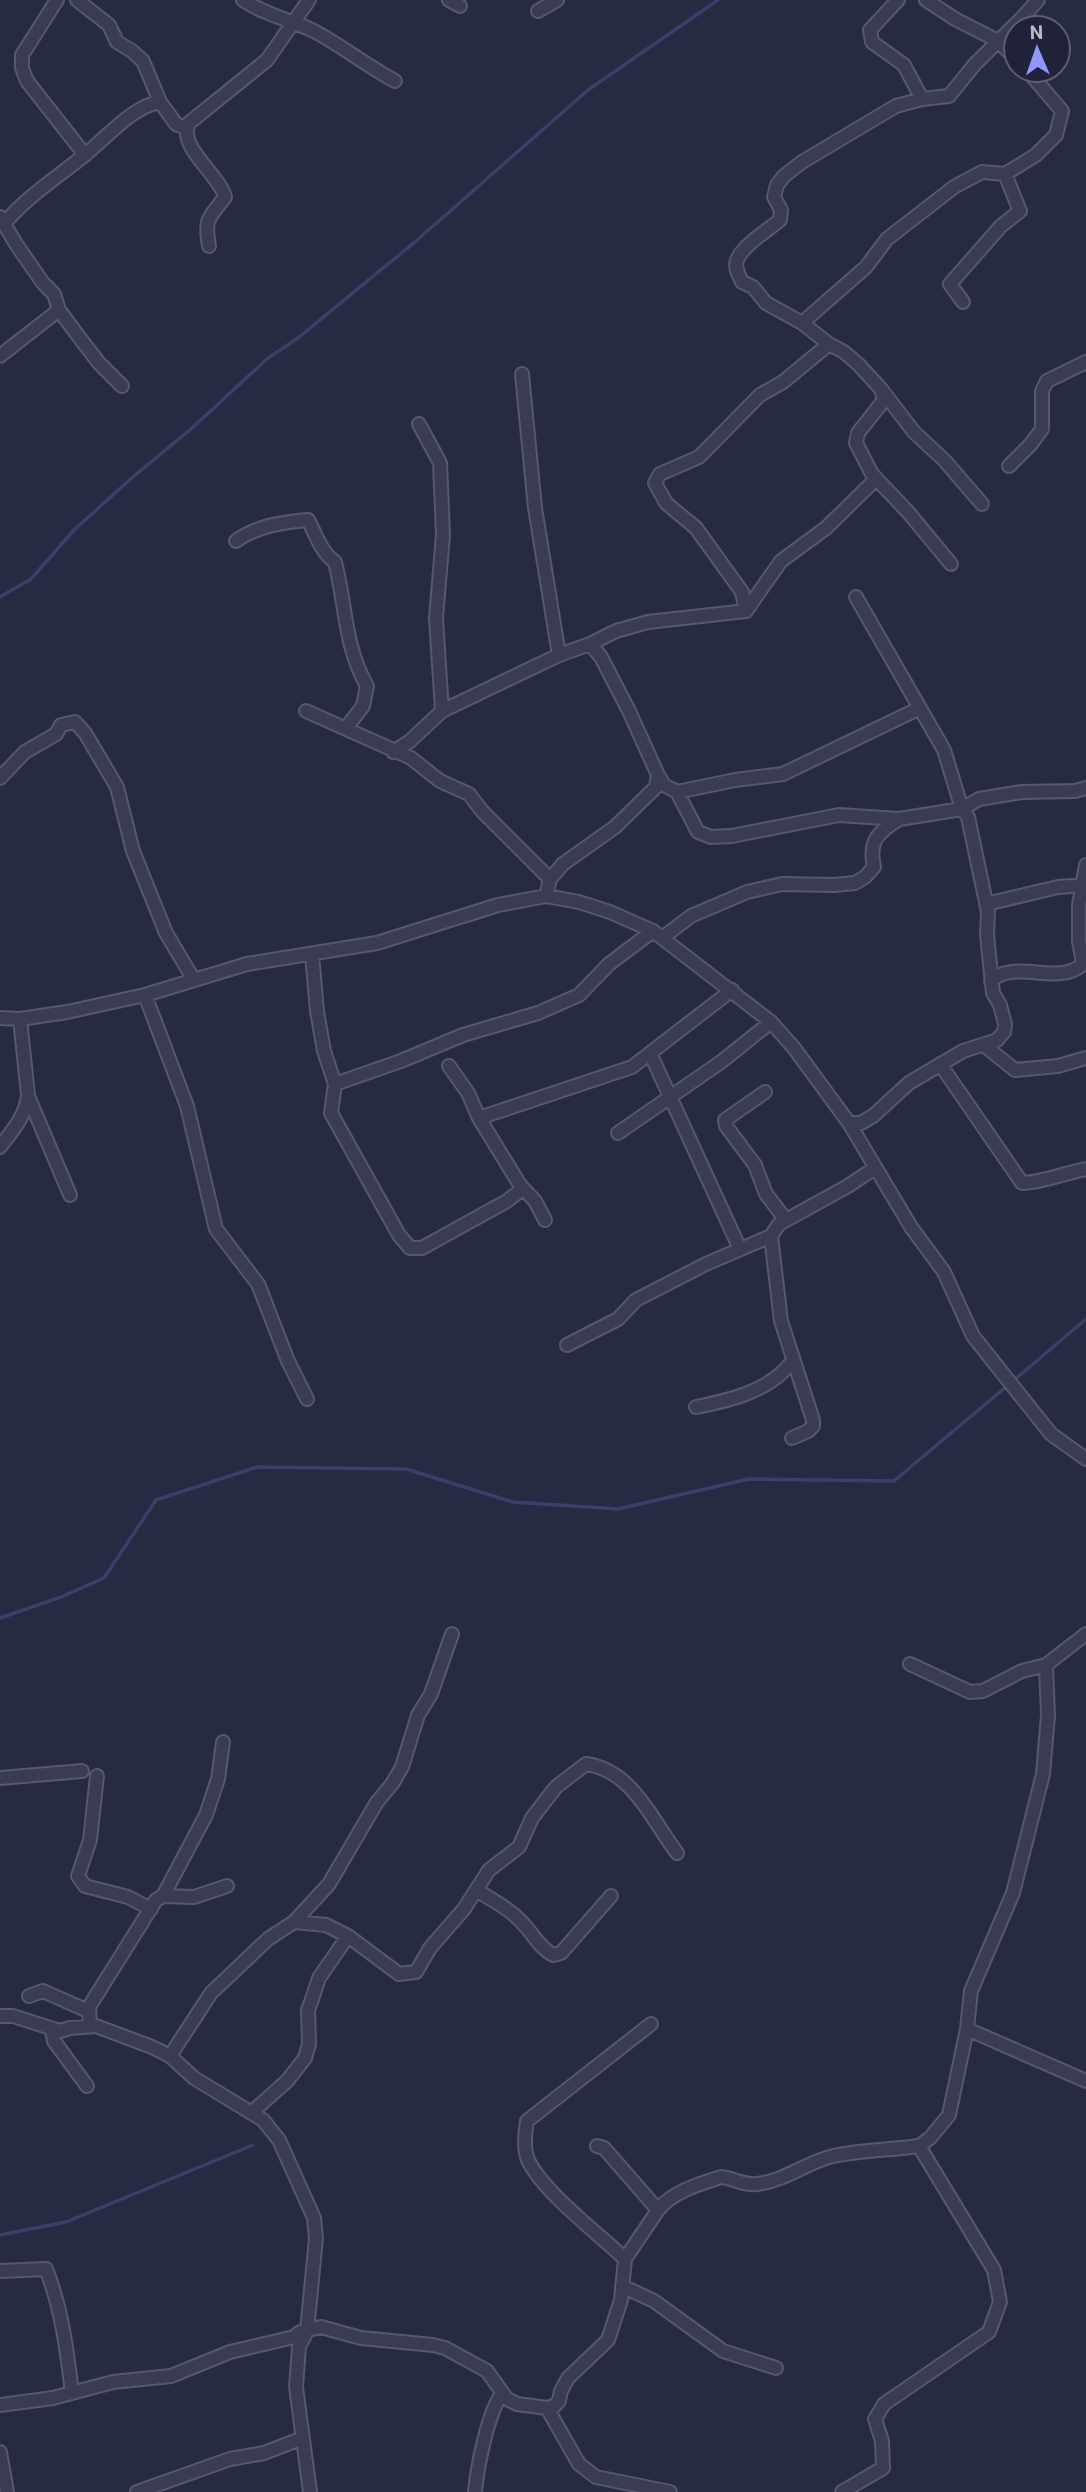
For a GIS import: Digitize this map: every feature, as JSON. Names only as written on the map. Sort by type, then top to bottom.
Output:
[{"type":"street","points":[[57,0],[22,55],[22,68],[27,81],[85,155]]},
{"type":"street","points":[[77,0],[109,25],[117,42],[144,61],[160,102],[176,124],[186,128]]},
{"type":"street","points":[[243,0],[255,8],[296,22],[395,80]]},
{"type":"street","points":[[209,246],[206,229],[209,216],[225,197],[218,181],[203,165],[187,138],[188,122],[204,113],[267,60],[309,0]]},
{"type":"street","points":[[538,11],[557,0]]},
{"type":"street","points":[[898,0],[870,30],[870,35],[872,42],[904,65],[922,99]]},
{"type":"street","points":[[926,0],[1002,45]]},
{"type":"street","points":[[982,504],[945,461],[914,432],[881,389],[844,352],[802,323],[766,303],[753,286],[742,282],[737,261],[748,247],[780,220],[782,211],[774,197],[777,185],[785,176],[802,162],[896,106],[949,96],[975,64],[1038,0]]},
{"type":"street","points":[[802,323],[866,267],[887,239],[954,187],[982,172],[1005,174],[1036,155],[1056,135],[1062,111],[1039,84]]},
{"type":"street","points":[[122,386],[99,363],[59,310],[54,294],[43,283],[2,220],[85,155],[106,134],[148,104],[160,102]]},
{"type":"street","points":[[963,302],[950,284],[1001,226],[1020,211],[1005,174]]},
{"type":"street","points":[[0,356],[59,310]]},
{"type":"street","points":[[746,611],[741,592],[695,528],[667,503],[654,483],[660,474],[699,457],[760,395],[783,382],[829,344]]},
{"type":"street","points":[[1009,466],[1042,429],[1042,391],[1047,381],[1086,362]]},
{"type":"street","points":[[522,374],[535,508],[559,655]]},
{"type":"street","points":[[881,389],[884,400],[858,433],[856,443],[876,479],[908,512],[951,564]]},
{"type":"street","points":[[419,424],[440,463],[443,535],[436,618],[442,711]]},
{"type":"street","points":[[393,751],[410,741],[442,711],[616,631],[648,622],[746,611],[781,561],[826,528],[876,479]]},
{"type":"street","points":[[236,541],[248,533],[283,522],[308,520],[324,554],[335,562],[349,641],[359,672],[367,686],[363,706],[346,728]]},
{"type":"street","points":[[849,1123],[861,1123],[873,1116],[909,1083],[963,1051],[997,1040],[1004,1032],[1005,1024],[1000,1005],[993,993],[986,904],[968,817],[962,809],[944,750],[856,597]]},
{"type":"street","points":[[590,644],[601,657],[664,785],[677,792],[698,832],[711,837],[732,836],[839,815],[899,819],[962,809],[979,799],[1022,792],[1075,791],[1086,788]]},
{"type":"street","points":[[677,792],[735,779],[783,774],[920,708]]},
{"type":"street","points":[[306,711],[411,758],[440,781],[469,794],[482,811],[550,879]]},
{"type":"street","points":[[0,779],[25,752],[56,734],[61,725],[75,722],[85,733],[117,787],[133,851],[166,933],[194,980]]},
{"type":"street","points":[[545,896],[550,879],[563,864],[615,827],[656,787],[658,775]]},
{"type":"street","points":[[335,1084],[401,1061],[463,1035],[538,1013],[579,995],[609,964],[691,916],[747,892],[782,884],[855,883],[874,867],[871,852],[879,832],[899,819]]},
{"type":"street","points":[[991,981],[1003,973],[1057,973],[1084,964],[1079,941],[1086,865]]},
{"type":"street","points":[[986,904],[1058,887],[1084,885]]},
{"type":"street","points":[[0,1018],[20,1019],[67,1012],[145,995],[247,964],[377,943],[498,905],[545,896],[579,902],[610,912],[658,935],[771,1022],[830,1094],[849,1123],[911,1227],[944,1272],[973,1336],[1051,1434],[1086,1459]]},
{"type":"street","points":[[312,955],[324,1051],[335,1084],[331,1113],[399,1235],[410,1248],[422,1248],[507,1201],[521,1190],[520,1185]]},
{"type":"street","points":[[479,1118],[632,1067],[732,990]]},
{"type":"street","points":[[145,995],[187,1106],[216,1229],[258,1284],[288,1361],[307,1399]]},
{"type":"street","points":[[0,1147],[27,1107],[20,1019]]},
{"type":"street","points":[[618,1133],[722,1062],[771,1022]]},
{"type":"street","points":[[985,1046],[1015,1070],[1058,1066],[1086,1058]]},
{"type":"street","points":[[650,1053],[740,1249]]},
{"type":"street","points":[[940,1064],[1022,1183],[1043,1182],[1063,1173],[1086,1169]]},
{"type":"street","points":[[449,1066],[468,1093],[479,1118],[520,1185],[535,1201],[545,1220]]},
{"type":"street","points":[[765,1092],[725,1120],[726,1126],[755,1166],[766,1194],[786,1220]]},
{"type":"street","points":[[28,1095],[70,1195]]},
{"type":"street","points":[[568,1345],[618,1320],[636,1300],[706,1264],[771,1236],[779,1224],[875,1168]]},
{"type":"street","points":[[771,1236],[781,1321],[813,1426],[792,1438]]},
{"type":"street","points":[[696,1407],[733,1399],[775,1380],[792,1362]]},
{"type":"street","points":[[170,2056],[211,1993],[268,1939],[294,1922],[330,1884],[377,1802],[402,1767],[418,1716],[430,1694],[452,1634]]},
{"type":"street","points":[[910,1664],[970,1692],[984,1692],[1022,1671],[1046,1665],[1086,1634]]},
{"type":"street","points":[[0,2405],[53,2398],[113,2382],[171,2376],[230,2351],[294,2337],[300,2332],[321,2328],[360,2338],[422,2343],[445,2348],[487,2371],[502,2394],[517,2404],[547,2408],[554,2406],[559,2401],[561,2390],[568,2378],[608,2340],[617,2315],[625,2259],[664,2202],[721,2177],[740,2184],[757,2185],[787,2176],[832,2156],[919,2146],[930,2138],[949,2115],[967,2029],[971,1991],[1013,1894],[1042,1774],[1048,1715],[1046,1665]]},
{"type":"street","points":[[163,1896],[206,1815],[218,1779],[223,1742]]},
{"type":"street","points":[[294,1922],[326,1926],[348,1936],[399,1974],[416,1972],[430,1948],[464,1909],[489,1870],[519,1847],[532,1818],[556,1787],[586,1764],[600,1766],[636,1793],[677,1853]]},
{"type":"street","points":[[0,1778],[82,1771]]},
{"type":"street","points":[[97,1776],[90,1840],[78,1876],[85,1886],[128,1897],[151,1909]]},
{"type":"street","points":[[90,2026],[88,2011],[156,1900],[163,1896],[194,1897],[227,1886]]},
{"type":"street","points":[[476,1890],[506,1908],[526,1926],[537,1942],[553,1955],[561,1953],[611,1896]]},
{"type":"street","points":[[251,2113],[288,2081],[305,2058],[309,2044],[308,2010],[319,1978],[348,1936]]},
{"type":"street","points":[[29,1996],[43,1991],[88,2011]]},
{"type":"street","points":[[0,2016],[13,2016],[52,2030],[90,2026],[170,2056],[194,2078],[263,2120],[279,2140],[314,2218],[316,2238],[307,2331],[299,2347],[296,2387],[310,2492]]},
{"type":"street","points":[[625,2259],[543,2180],[528,2159],[524,2137],[527,2122],[651,2024]]},
{"type":"street","points":[[967,2029],[1086,2081]]},
{"type":"street","points":[[52,2030],[54,2041],[87,2085]]},
{"type":"street","points":[[597,2146],[604,2148],[658,2210]]},
{"type":"street","points":[[842,2492],[883,2468],[882,2441],[875,2419],[884,2404],[989,2332],[1000,2302],[994,2270],[919,2146]]},
{"type":"street","points":[[0,2271],[46,2269],[65,2337],[65,2355],[72,2393]]},
{"type":"street","points":[[622,2286],[654,2301],[723,2351],[776,2368]]},
{"type":"street","points":[[475,2492],[488,2424],[502,2394]]},
{"type":"street","points":[[547,2408],[579,2464],[596,2477],[640,2489],[670,2492]]},
{"type":"street","points":[[137,2492],[230,2459],[264,2453],[303,2438]]},
{"type":"street","points":[[0,2452],[7,2492]]},
{"type":"waterway","points":[[0,597],[31,579],[74,530],[267,359],[298,338],[416,241],[588,90],[718,0]]},
{"type":"waterway","points":[[1013,1381],[1086,1319]]},
{"type":"waterway","points":[[0,1618],[61,1597],[104,1578],[156,1500],[257,1467],[406,1469],[513,1502],[618,1509],[749,1479],[894,1481],[1007,1386]]},
{"type":"waterway","points":[[0,2235],[66,2222],[253,2145]]}]
